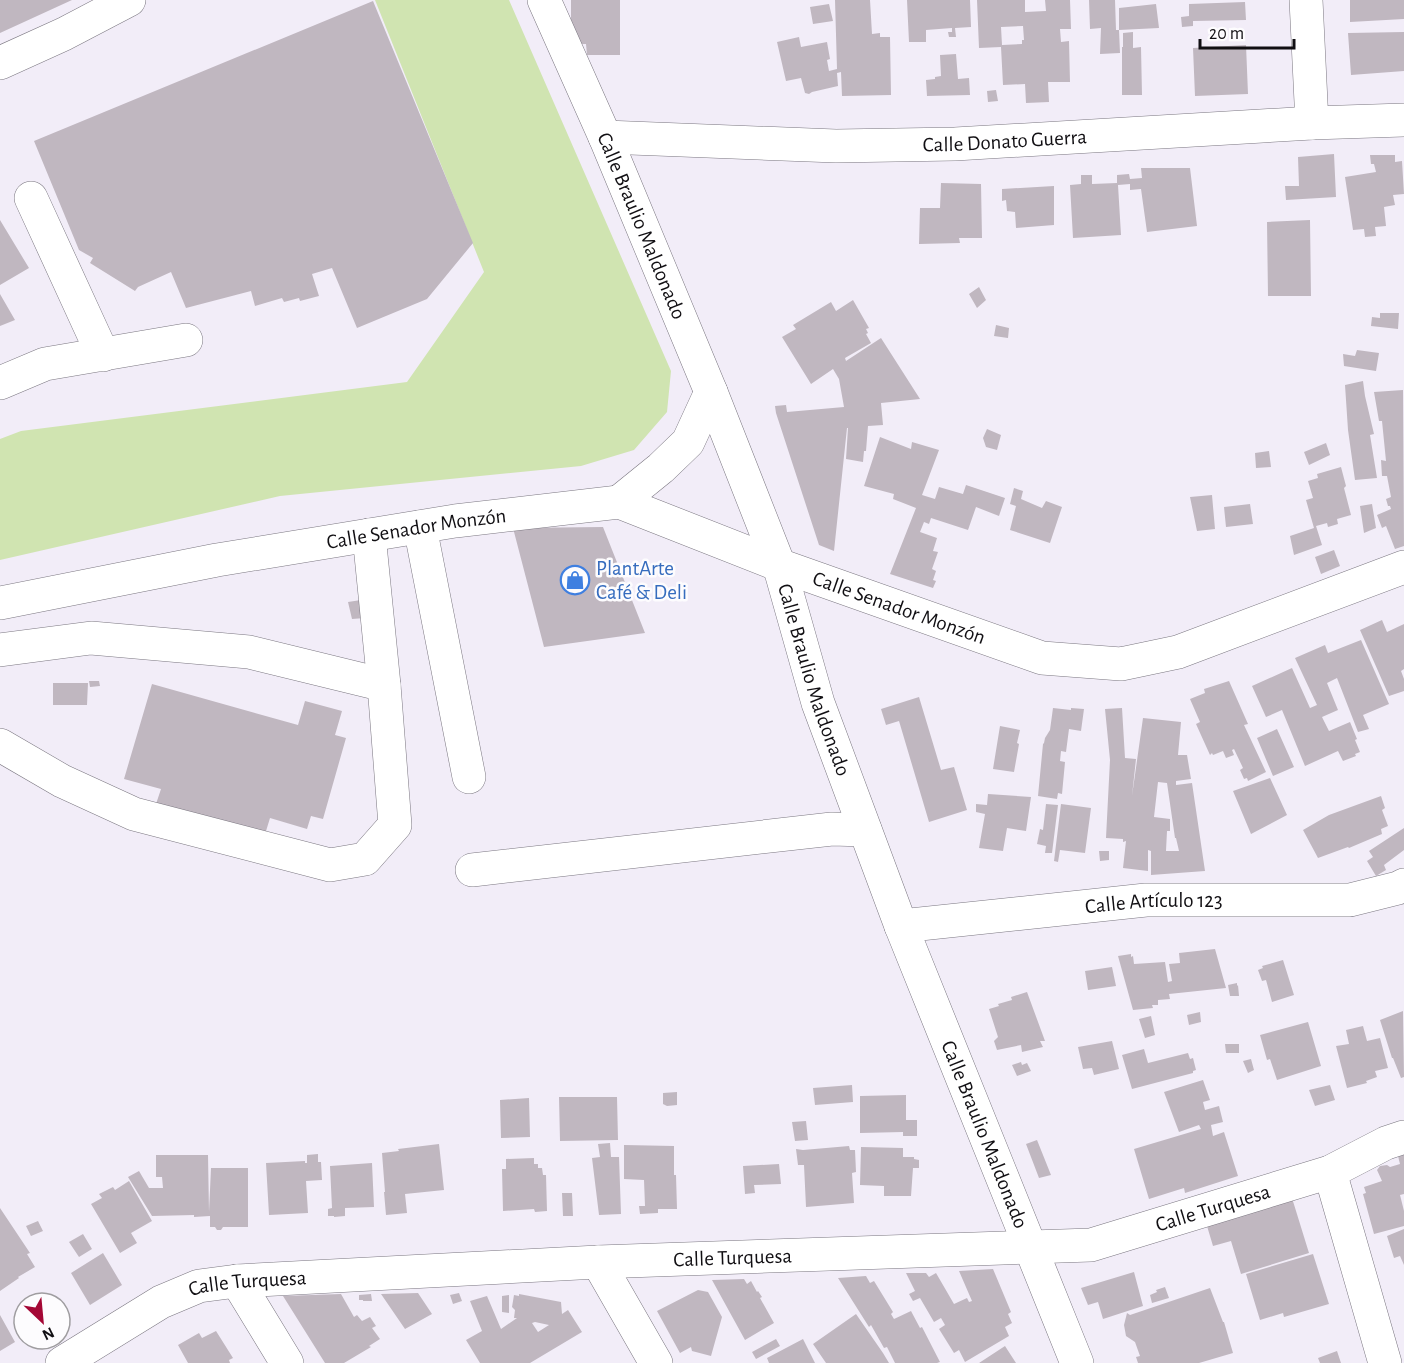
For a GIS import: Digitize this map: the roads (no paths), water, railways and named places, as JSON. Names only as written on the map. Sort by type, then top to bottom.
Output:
[{"type":"street","points":[[0,63],[64,34],[129,0]]},
{"type":"street","name":"Calle Braulio Maldonado","points":[[544,0],[605,136],[711,392],[778,565],[818,703],[901,926],[1077,1363]]},
{"type":"street","points":[[1306,0],[1312,123]]},
{"type":"street","name":"Calle Donato Guerra","points":[[605,136],[836,146],[955,144],[1312,123],[1404,120]]},
{"type":"street","points":[[31,198],[103,355]]},
{"type":"street","points":[[0,383],[45,364],[186,340]]},
{"type":"street","points":[[619,502],[662,468],[688,442],[711,392]]},
{"type":"street","name":"Calle Senador Monzón","points":[[0,603],[217,560],[369,535],[455,521],[619,502],[778,565],[1042,658],[1121,664],[1178,652],[1404,567]]},
{"type":"street","points":[[420,527],[469,777]]},
{"type":"street","points":[[0,745],[62,781],[134,814],[330,865],[365,859],[395,825],[369,535]]},
{"type":"street","points":[[0,650],[91,638],[249,652],[384,685]]},
{"type":"street","points":[[472,870],[832,829],[866,830]]},
{"type":"street","name":"Calle Artículo 123","points":[[901,926],[1146,900],[1350,900],[1404,885]]},
{"type":"street","name":"Calle Turquesa","points":[[62,1363],[161,1302],[200,1286],[237,1281],[598,1262],[1091,1245],[1330,1172],[1386,1143],[1404,1137]]},
{"type":"street","points":[[1330,1172],[1385,1363]]},
{"type":"street","points":[[598,1262],[656,1363]]},
{"type":"street","points":[[237,1281],[287,1363]]},
{"type":"place","name":"PlantArte Café & Deli","points":[[575,580]]}]
